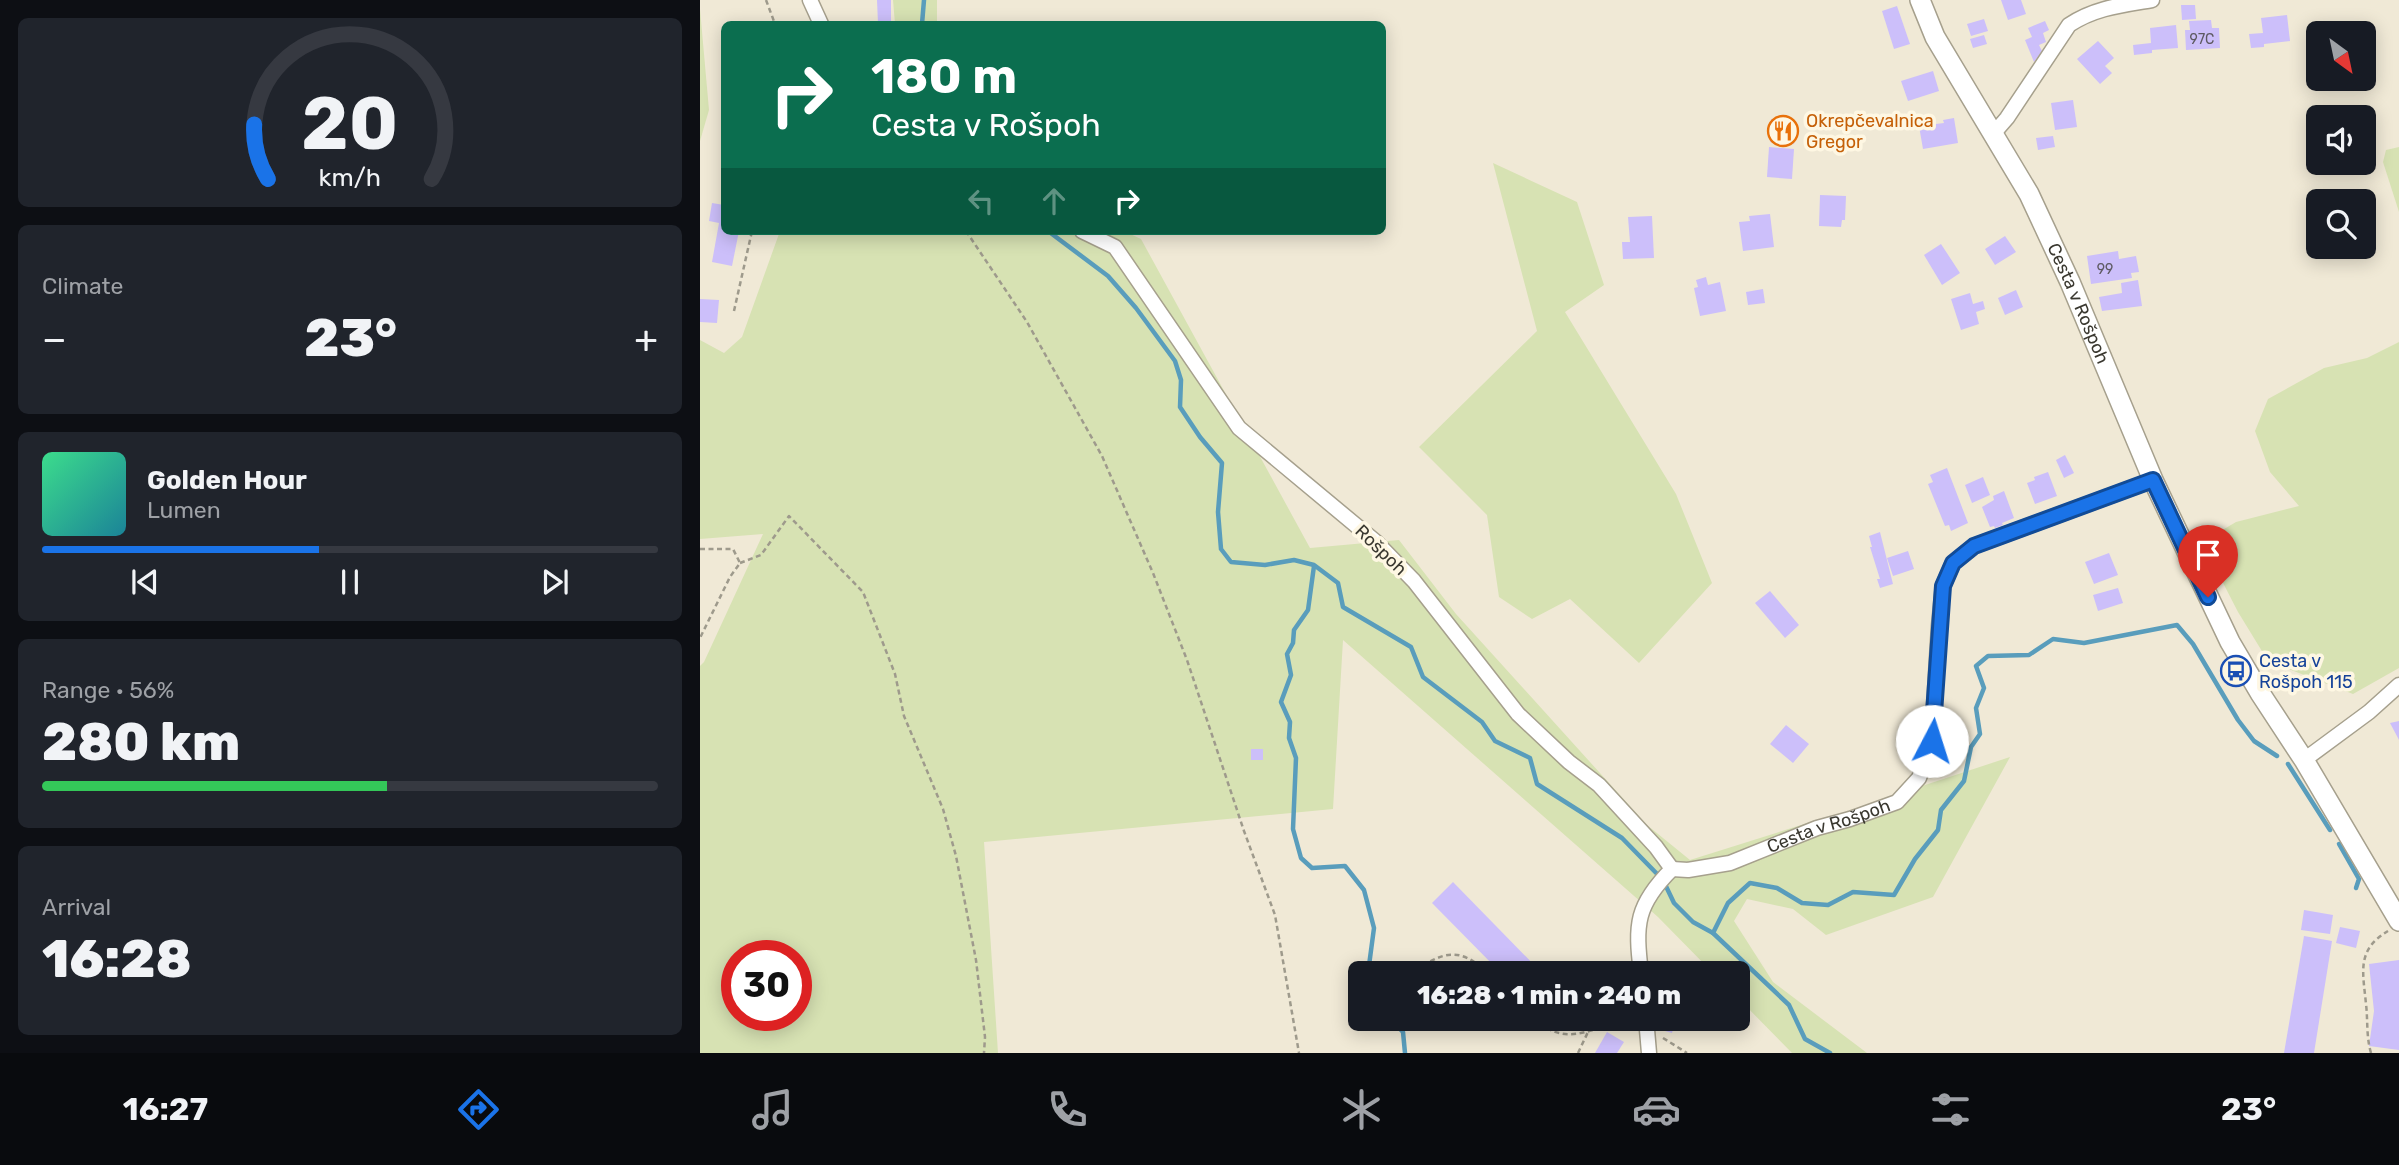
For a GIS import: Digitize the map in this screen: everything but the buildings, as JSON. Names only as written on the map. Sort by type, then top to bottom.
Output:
[{"type":"street","points":[[810,0],[820,21]]},
{"type":"street","name":"Cesta v Rošpoh","points":[[1920,0],[1935,37],[2029,194],[2070,282],[2153,480],[2230,642],[2304,760],[2395,925]]},
{"type":"street","points":[[1994,133],[2007,118],[2069,25],[2104,8],[2152,0]]},
{"type":"street","name":"Rošpoh","points":[[1090,235],[1115,247],[1239,428],[1376,542],[1414,581],[1518,714],[1569,762],[1599,785],[1656,847],[1668,872]]},
{"type":"street","name":"Cesta v Rošpoh","points":[[1668,872],[1730,863],[1817,828],[1897,802],[1919,778],[1932,741],[1943,586],[1953,563],[1974,546],[2153,480]]},
{"type":"street","points":[[2304,760],[2369,712],[2399,685]]},
{"type":"street","points":[[1640,961],[1639,935],[1642,906],[1653,887],[1668,872]]},
{"type":"street","points":[[1647,1031],[1649,1053]]},
{"type":"path","points":[[766,0],[774,21]]},
{"type":"path","points":[[734,311],[751,235]]},
{"type":"path","points":[[969,235],[1027,322],[1096,444],[1132,522],[1187,660],[1277,923],[1299,1053]]},
{"type":"path","points":[[700,638],[730,576],[740,563],[761,555],[789,516],[863,592],[895,674],[904,716],[943,809],[956,856],[976,960],[985,1037],[984,1053]]},
{"type":"path","points":[[700,549],[733,548],[740,563]]},
{"type":"path","points":[[2371,1053],[2366,1027],[2362,970],[2364,958],[2373,942],[2395,925]]},
{"type":"path","points":[[1433,961],[1445,954],[1454,954],[1473,961]]},
{"type":"path","points":[[1550,1031],[1559,1035],[1588,1032]]},
{"type":"path","points":[[1655,1031],[1686,1053]]},
{"type":"path","points":[[1578,1053],[1588,1032]]},
{"type":"green space","points":[[893,0],[937,0],[937,21],[895,21]]},
{"type":"green space","points":[[700,9],[709,110],[700,141]]},
{"type":"green space","points":[[2399,147],[2399,212],[2383,162],[2386,150]]},
{"type":"green space","points":[[1493,163],[1577,202],[1604,285],[1565,312],[1676,494],[1712,583],[1639,663],[1570,599],[1532,619],[1499,597],[1487,515],[1419,447],[1537,331]]},
{"type":"green space","points":[[779,235],[1132,235],[1141,239],[1310,548],[1399,540],[1456,614],[1647,825],[1690,860],[1817,820],[1850,814],[1916,788],[2010,757],[1933,897],[1826,935],[1793,909],[1747,899],[1734,921],[1773,982],[1867,1053],[1792,1053],[1750,1010],[1750,961],[1701,961],[1658,917],[1343,640],[1333,809],[984,842],[998,1053],[700,1053],[700,666],[763,534],[700,539],[700,340],[724,353],[742,337]]},
{"type":"green space","points":[[2399,342],[2399,668],[2353,694],[2268,661],[2238,612],[2202,542],[2236,522],[2299,506],[2270,472],[2255,431],[2268,399],[2324,368],[2367,358]]},
{"type":"waterway","points":[[922,21],[924,0]]},
{"type":"waterway","points":[[1053,235],[1108,276],[1136,308],[1175,361],[1181,380],[1180,407],[1222,463],[1218,512],[1221,549],[1231,562],[1265,565],[1294,560],[1314,565],[1338,583],[1343,607],[1411,647],[1423,677],[1482,722],[1495,741],[1530,758],[1537,784],[1622,838],[1663,880],[1674,903],[1693,922],[1713,933],[1789,1005],[1805,1039],[1830,1053]]},
{"type":"waterway","points":[[1314,566],[1308,610],[1294,630],[1293,643],[1287,654],[1291,675],[1281,702],[1290,722],[1289,738],[1296,758],[1293,829],[1301,858],[1312,868],[1345,866],[1364,890],[1374,928],[1370,961]]},
{"type":"waterway","points":[[1713,933],[1728,903],[1750,883],[1777,888],[1802,903],[1828,905],[1853,892],[1894,895],[1915,859],[1938,830],[1941,810],[1964,781],[1971,747],[1980,734],[1976,708],[1984,688],[1976,666],[1988,656],[2029,655],[2053,639],[2084,643],[2177,625],[2193,644],[2238,720],[2254,741],[2277,756]]},
{"type":"waterway","points":[[2288,764],[2330,830]]},
{"type":"waterway","points":[[2339,844],[2359,879],[2356,888]]},
{"type":"waterway","points":[[1402,1031],[1405,1053]]},
{"type":"place","name":"Okrepčevalnica Gregor","points":[[1783,131]]},
{"type":"place","name":"Cesta v Rošpoh 115","points":[[2236,671]]},
{"type":"route","points":[[1932,741],[1943,586],[1953,563],[1974,546],[2153,480],[2208,597]]}]
